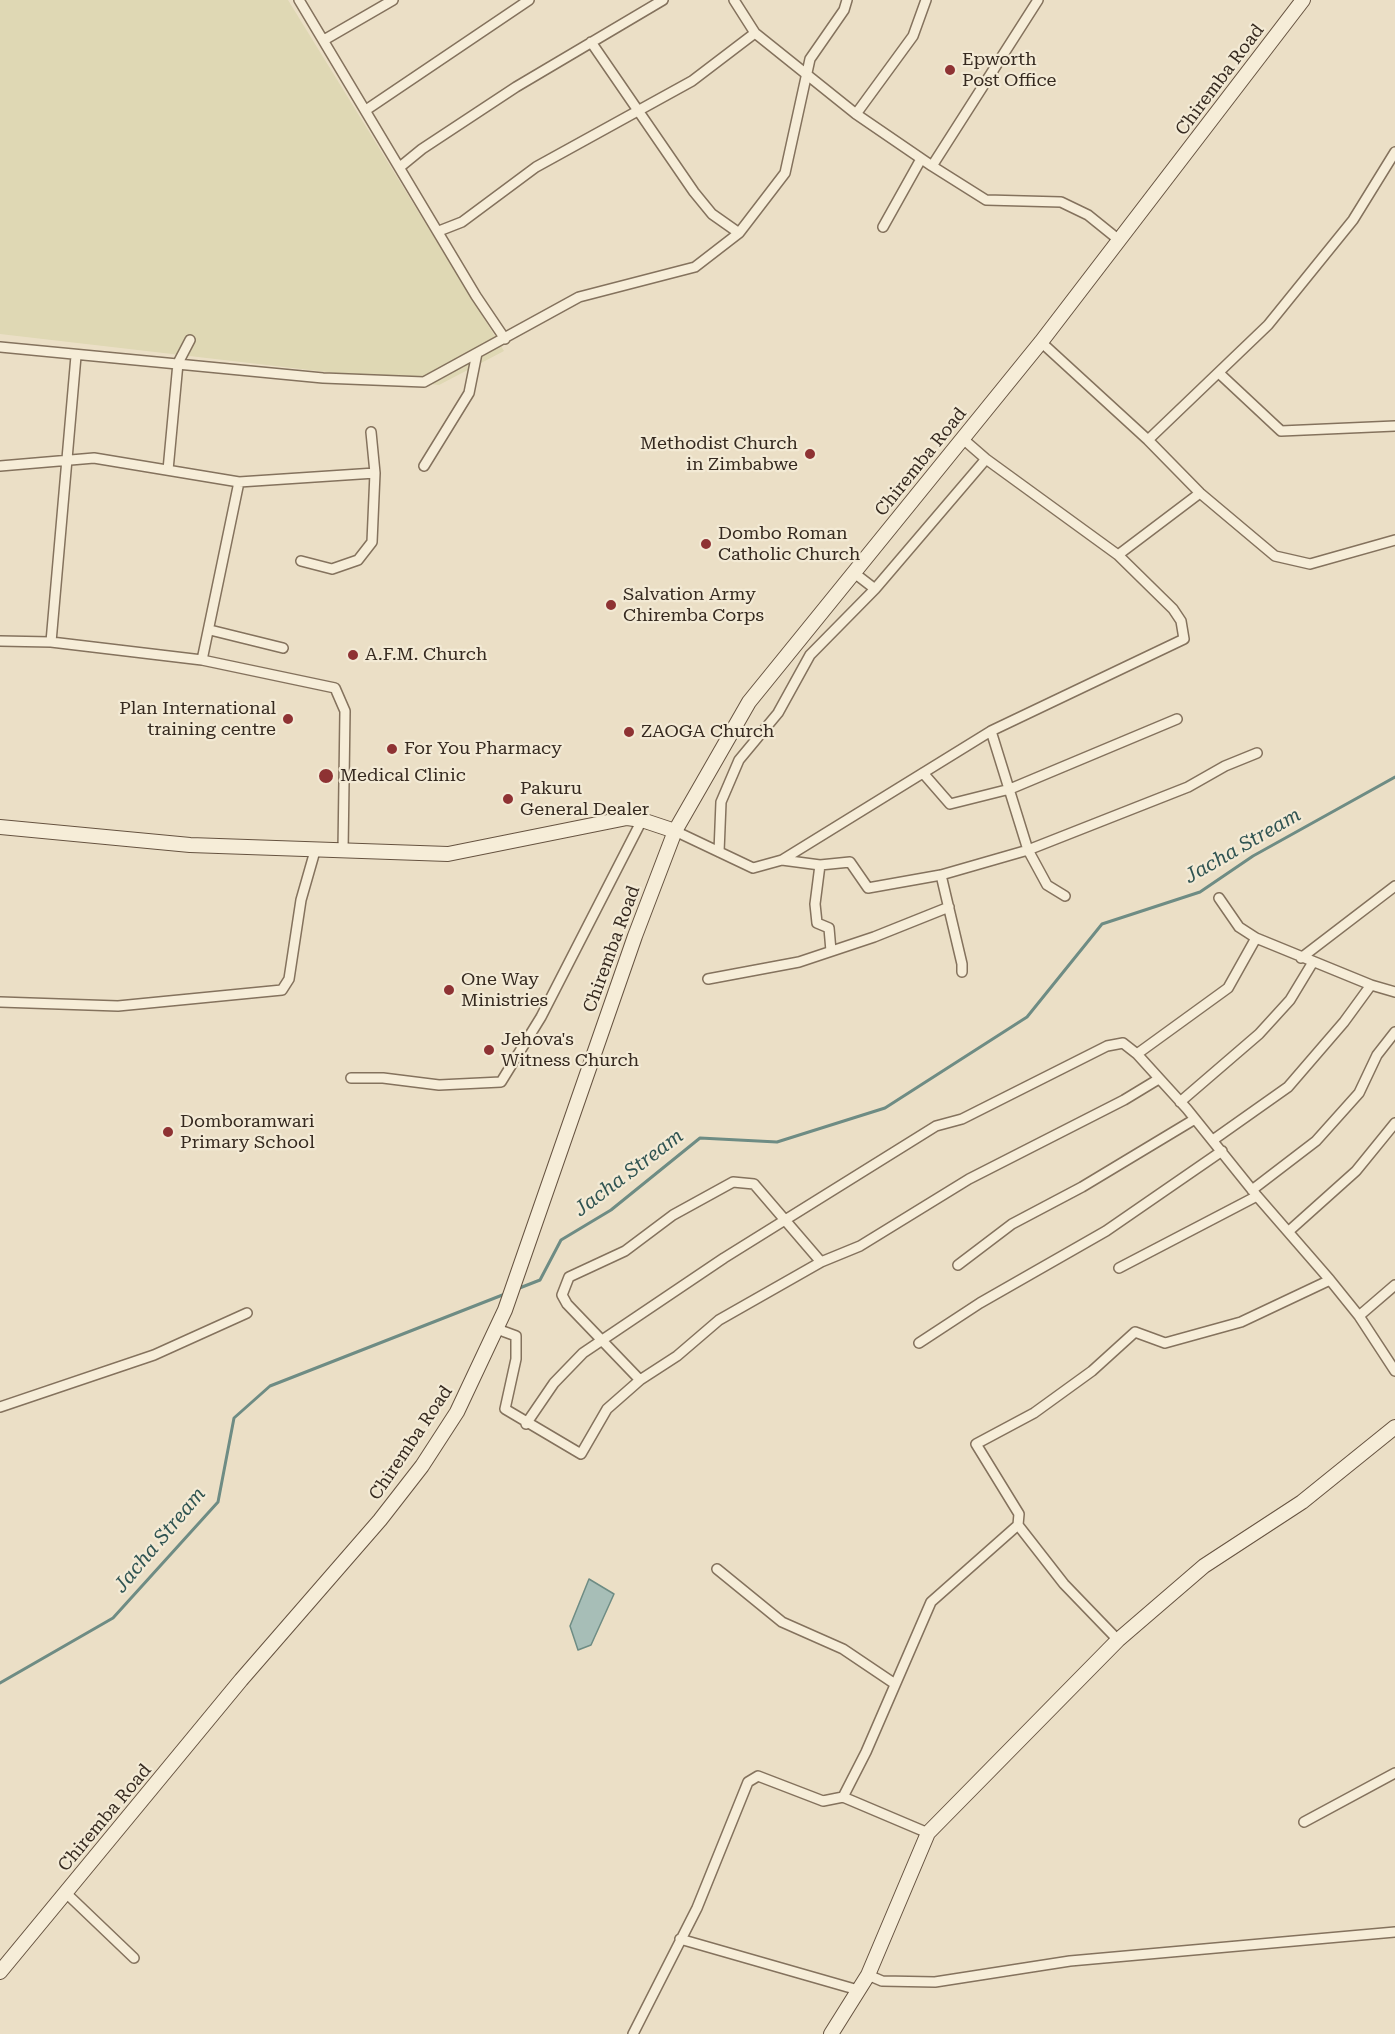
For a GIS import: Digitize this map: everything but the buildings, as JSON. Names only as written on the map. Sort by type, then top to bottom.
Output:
[{"type":"main road","name":"Chiremba Road","points":[[0,1972],[241,1680],[408,1484],[463,1401],[505,1310],[634,936],[675,831],[749,702],[1041,342],[1303,0]]},
{"type":"main road","points":[[0,827],[190,845],[448,854],[627,818],[642,820],[675,831]]},
{"type":"main road","points":[[831,2034],[868,1975],[928,1833],[1118,1640],[1204,1566],[1302,1502],[1395,1427]]},
{"type":"street","points":[[299,0],[505,339]]},
{"type":"street","points":[[324,40],[393,0]]},
{"type":"street","points":[[366,110],[528,0]]},
{"type":"street","points":[[400,167],[459,124],[663,0]]},
{"type":"street","points":[[734,0],[755,33],[856,114],[986,200],[1060,202],[1088,215],[1119,240]]},
{"type":"street","points":[[0,347],[323,378],[424,382],[579,297],[694,267],[739,233],[785,173],[810,59],[844,10],[847,0]]},
{"type":"street","points":[[856,114],[913,36],[926,0]]},
{"type":"street","points":[[932,166],[1038,0]]},
{"type":"street","points":[[439,231],[462,222],[536,167],[692,81],[755,33]]},
{"type":"street","points":[[591,42],[676,167],[712,214],[739,233]]},
{"type":"street","points":[[1148,440],[1220,374],[1268,325],[1353,220],[1395,152]]},
{"type":"street","points":[[883,227],[921,159]]},
{"type":"street","points":[[168,470],[178,363],[190,340]]},
{"type":"street","points":[[1041,342],[1148,440],[1200,493],[1275,556],[1310,564],[1395,540]]},
{"type":"street","points":[[424,466],[469,393],[477,353]]},
{"type":"street","points":[[51,642],[76,356]]},
{"type":"street","points":[[1220,374],[1281,431],[1395,426]]},
{"type":"street","points":[[301,561],[332,569],[358,560],[372,542],[375,473],[372,432]]},
{"type":"street","points":[[675,831],[753,868],[782,860],[991,731],[1184,639],[1181,621],[1173,609],[1118,555],[986,459],[963,439]]},
{"type":"street","points":[[0,466],[94,458],[239,482],[375,473]]},
{"type":"street","points":[[719,852],[721,802],[739,760],[778,713],[810,656],[875,589],[986,459]]},
{"type":"street","points":[[201,660],[210,630],[239,482]]},
{"type":"street","points":[[1118,555],[1200,493]]},
{"type":"street","points":[[853,572],[875,589]]},
{"type":"street","points":[[210,630],[283,648]]},
{"type":"street","points":[[0,640],[51,642],[201,660],[335,688],[345,711],[343,852]]},
{"type":"street","points":[[923,773],[950,804],[1010,789],[1177,719]]},
{"type":"street","points":[[991,731],[1028,850],[1047,885],[1065,896]]},
{"type":"street","points":[[782,860],[819,865],[850,862],[868,888],[941,875],[1028,850],[1188,788],[1226,766],[1257,753]]},
{"type":"street","points":[[351,1077],[383,1078],[439,1085],[501,1082],[541,1017],[642,820]]},
{"type":"street","points":[[0,1002],[118,1006],[282,990],[289,978],[301,900],[315,851]]},
{"type":"street","points":[[819,865],[815,904],[816,923],[829,928],[831,951]]},
{"type":"street","points":[[941,875],[950,907],[962,972]]},
{"type":"street","points":[[1301,958],[1395,886]]},
{"type":"street","points":[[1219,898],[1239,927],[1256,938],[1301,958],[1395,992]]},
{"type":"street","points":[[708,979],[785,966],[950,907]]},
{"type":"street","points":[[1137,1054],[1228,988],[1256,938]]},
{"type":"street","points":[[1180,1102],[1259,1034],[1290,1000],[1313,962]]},
{"type":"street","points":[[1213,1140],[1288,1087],[1344,1022],[1371,985]]},
{"type":"street","points":[[1119,1268],[1255,1193],[1316,1141],[1359,1093],[1377,1055],[1395,1032]]},
{"type":"street","points":[[526,1424],[555,1383],[583,1353],[724,1258],[936,1126],[962,1119],[1107,1046],[1123,1044],[1137,1054],[1157,1080],[1195,1119],[1330,1280],[1359,1316],[1395,1371]]},
{"type":"street","points":[[497,1329],[516,1336],[516,1359],[505,1409],[526,1424],[581,1454],[607,1410],[640,1380],[677,1356],[719,1320],[822,1262],[860,1246],[969,1179],[1124,1100],[1157,1080]]},
{"type":"street","points":[[958,1265],[1012,1224],[1082,1187],[1195,1119]]},
{"type":"street","points":[[1289,1231],[1356,1171],[1395,1123]]},
{"type":"street","points":[[919,1343],[980,1303],[1106,1231],[1222,1151]]},
{"type":"street","points":[[640,1380],[567,1304],[562,1295],[569,1277],[625,1251],[673,1215],[733,1182],[754,1184],[822,1262]]},
{"type":"street","points":[[1118,1640],[1064,1584],[1018,1526],[1019,1514],[976,1444],[1034,1413],[1092,1371],[1135,1332],[1165,1342],[1187,1337],[1241,1322],[1330,1280]]},
{"type":"street","points":[[1359,1316],[1395,1285]]},
{"type":"street","points":[[0,1407],[154,1356],[247,1313]]},
{"type":"street","points":[[843,1797],[866,1752],[932,1602],[1018,1526]]},
{"type":"street","points":[[717,1569],[782,1622],[843,1649],[895,1684]]},
{"type":"street","points":[[1304,1822],[1395,1773]]},
{"type":"street","points":[[633,2034],[697,1908],[748,1782],[758,1776],[823,1801],[843,1797],[928,1833]]},
{"type":"street","points":[[66,1893],[134,1958]]},
{"type":"street","points":[[868,1975],[882,1981],[935,1982],[1070,1961],[1395,1932]]},
{"type":"street","points":[[680,1939],[858,1990]]},
{"type":"shaded area","points":[[0,0],[288,0],[504,351],[439,385],[0,334]]},
{"type":"water","points":[[589,1579],[614,1594],[591,1645],[578,1650],[570,1626]]},
{"type":"waterway","name":"Jacha Stream","points":[[517,1289],[540,1280],[561,1240],[611,1210],[700,1138],[777,1142],[885,1108],[1027,1017],[1102,924],[1200,892],[1253,856],[1395,777]]},
{"type":"waterway","name":"Jacha Stream","points":[[0,1683],[113,1618],[218,1502],[234,1418],[270,1386],[505,1294]]},
{"type":"place","name":"Epworth Post Office","points":[[950,70]]},
{"type":"place","name":"Methodist Church in Zimbabwe","points":[[810,454]]},
{"type":"place","name":"Dombo Roman Catholic Church","points":[[706,544]]},
{"type":"place","name":"Salvation Army Chiremba Corps","points":[[611,605]]},
{"type":"place","name":"A.F.M. Church","points":[[353,655]]},
{"type":"place","name":"Plan International training centre","points":[[288,719]]},
{"type":"place","name":"ZAOGA Church","points":[[629,732]]},
{"type":"place","name":"For You Pharmacy","points":[[392,749]]},
{"type":"place","name":"Medical Clinic","points":[[326,776]]},
{"type":"place","name":"Pakuru General Dealer","points":[[508,799]]},
{"type":"place","name":"One Way Ministries","points":[[449,990]]},
{"type":"place","name":"Jehova's Witness Church","points":[[489,1050]]},
{"type":"place","name":"Domboramwari Primary School","points":[[168,1132]]}]
